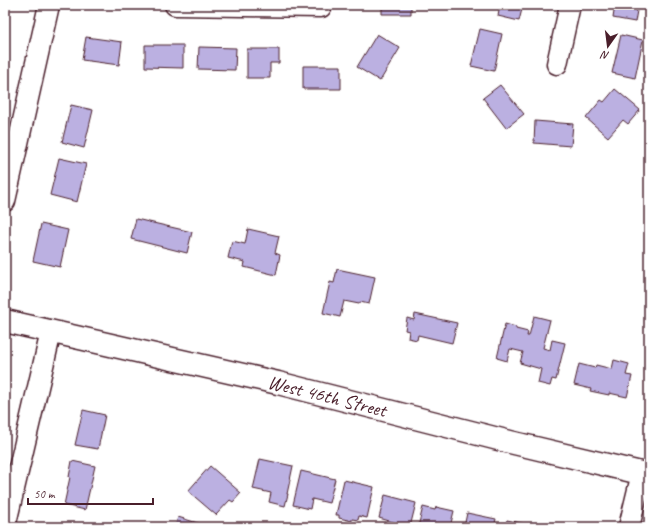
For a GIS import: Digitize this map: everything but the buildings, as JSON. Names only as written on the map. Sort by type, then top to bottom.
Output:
[{"type":"street","points":[[5,201],[49,5]]},
{"type":"street","points":[[175,5],[322,7]]},
{"type":"street","points":[[557,64],[570,5]]},
{"type":"street","name":"West 46th Street","points":[[5,321],[278,384],[510,442],[646,474]]},
{"type":"street","points":[[5,527],[51,332]]},
{"type":"street","points":[[629,527],[646,474]]}]
